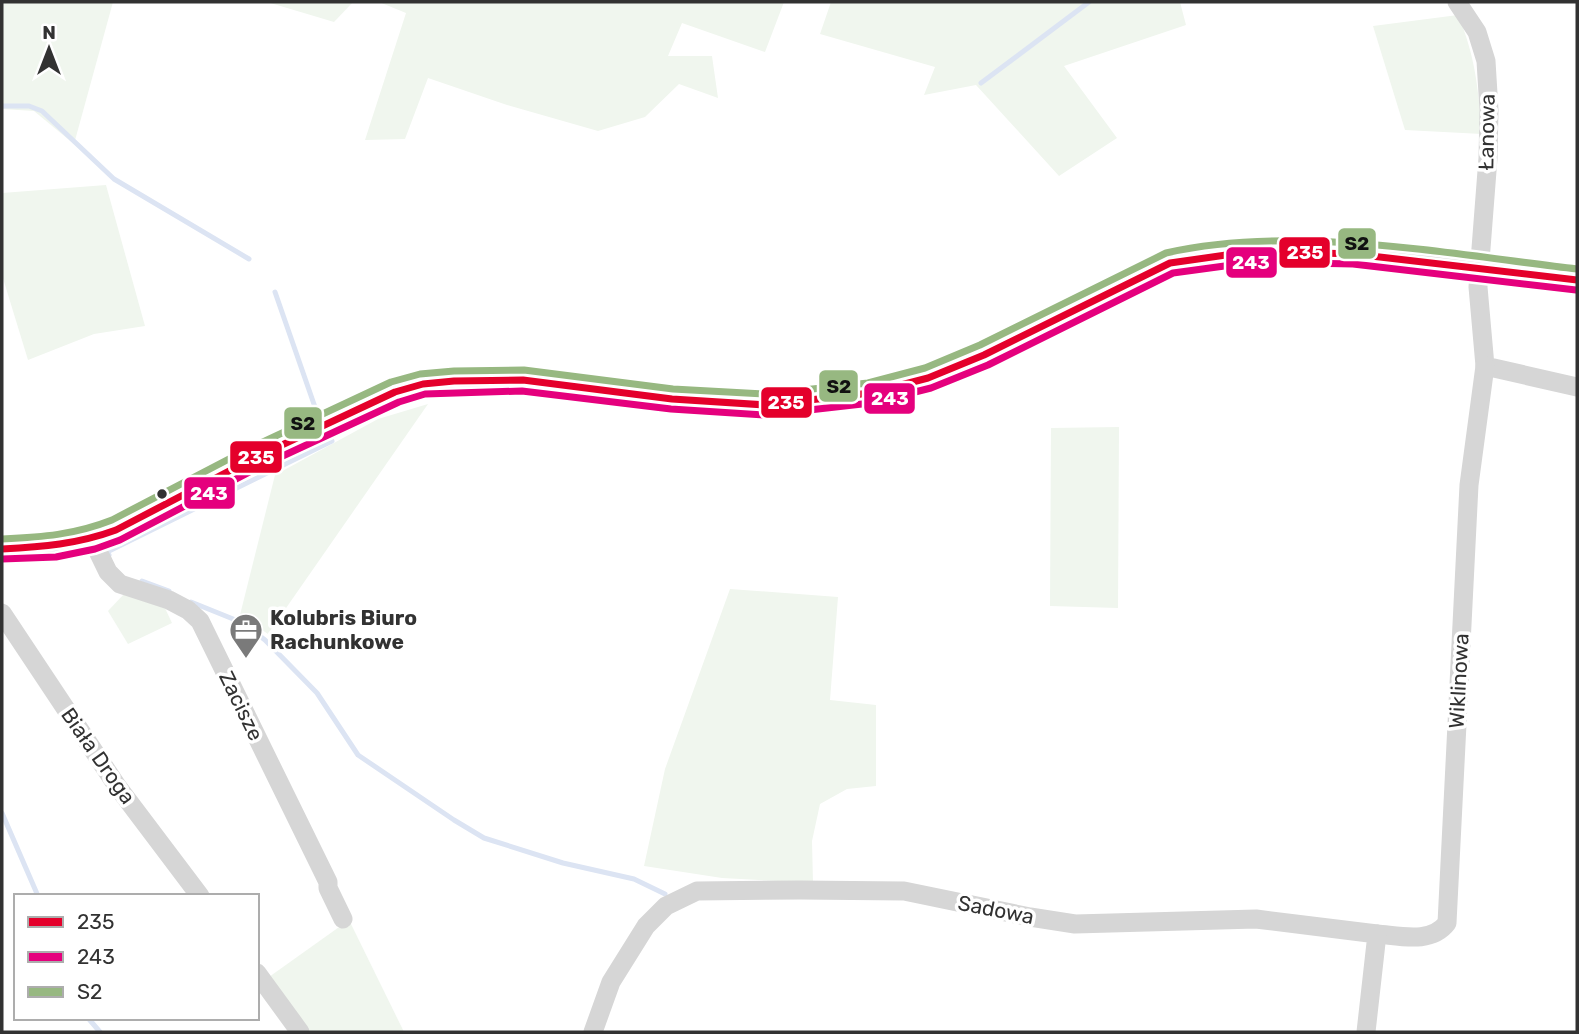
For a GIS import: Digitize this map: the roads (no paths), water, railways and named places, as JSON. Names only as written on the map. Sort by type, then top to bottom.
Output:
[{"type":"street","name":"Łanowa","points":[[1457,2],[1477,32],[1486,61],[1488,158],[1479,270]]},
{"type":"street","points":[[2,549],[54,547],[92,539],[136,520],[254,458],[384,397],[423,384],[523,380],[722,404],[766,405],[870,393],[928,378],[984,355],[1170,263],[1254,251],[1354,254],[1577,280]]},
{"type":"street","name":"Wiklinowa","points":[[1377,934],[1419,937],[1433,935],[1447,923],[1469,485],[1485,366],[1479,270]]},
{"type":"street","points":[[1485,366],[1577,387]]},
{"type":"street","name":"Zacisze","points":[[92,539],[108,572],[120,584],[169,600],[188,610],[200,621],[322,869],[343,919]]},
{"type":"street","name":"Biała Droga","points":[[2,613],[117,786],[198,894]]},
{"type":"street","name":"Sadowa","points":[[593,1032],[611,982],[646,926],[666,906],[697,891],[904,891],[1030,918],[1075,924],[1256,919],[1377,934]]},
{"type":"street","points":[[1366,1032],[1377,934]]},
{"type":"street","points":[[259,976],[300,1032]]},
{"type":"waterway","points":[[981,83],[1089,2]]},
{"type":"waterway","points":[[2,106],[29,106],[42,111],[114,179],[249,259]]},
{"type":"waterway","points":[[275,292],[316,410]]},
{"type":"waterway","points":[[109,555],[107,552],[332,441],[330,437]]},
{"type":"waterway","points":[[142,581],[169,591]]},
{"type":"waterway","points":[[191,602],[243,623],[265,640],[317,693],[358,755],[454,820],[484,838],[563,863],[634,879],[665,894]]},
{"type":"waterway","points":[[2,813],[37,894]]},
{"type":"waterway","points":[[90,1020],[100,1032]]},
{"type":"place","name":"Kolubris Biuro Rachunkowe","points":[[246,660]]}]
